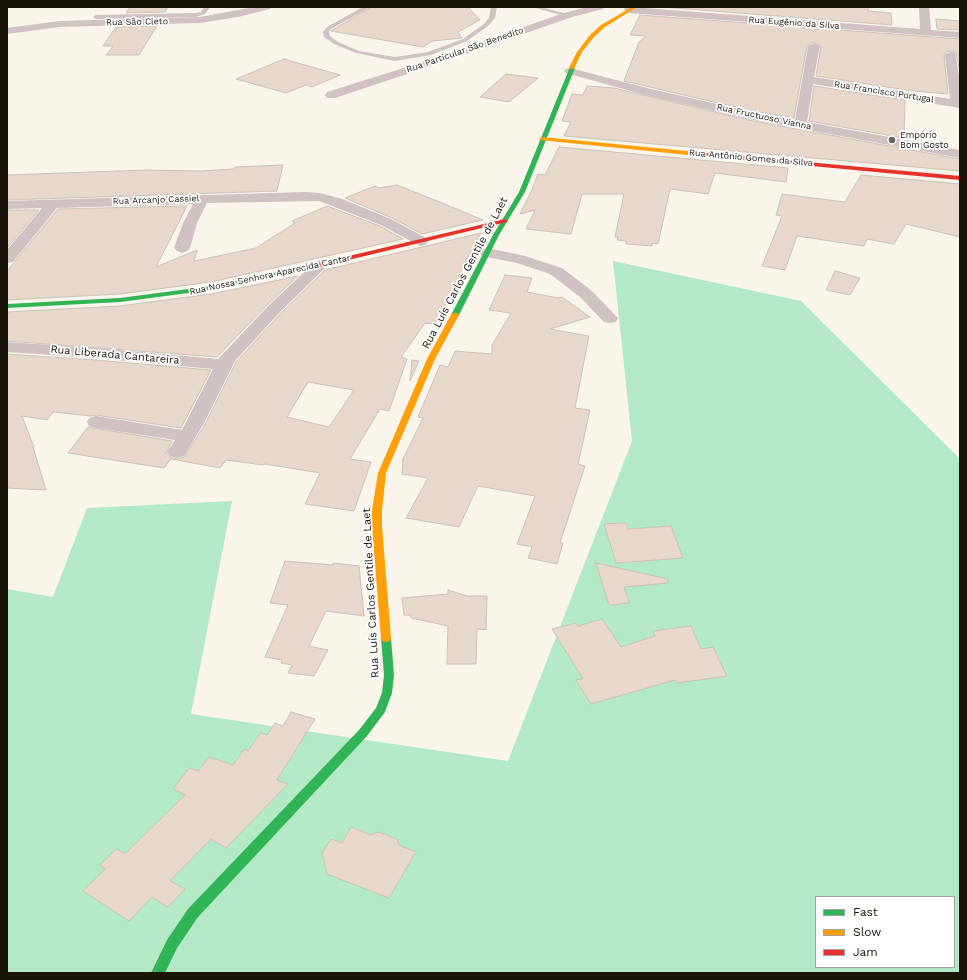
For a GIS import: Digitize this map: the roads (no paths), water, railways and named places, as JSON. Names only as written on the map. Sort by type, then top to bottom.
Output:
[{"type":"street","name":"Rua São Cleto","points":[[7,31],[60,24],[200,20],[238,14],[266,7]]},
{"type":"street","name":"Rua Particular São Benedito","points":[[331,95],[433,62],[568,15],[599,7]]},
{"type":"street","points":[[924,7],[926,33]]},
{"type":"street","name":"Rua Eugênio da Silva","points":[[632,9],[960,35]]},
{"type":"street","name":"Rua Luís Carlos Gentile de Laet","points":[[158,973],[172,944],[193,913],[364,733],[381,709],[387,693],[389,675],[377,526],[378,501],[382,473],[431,359],[472,284],[487,253],[522,192],[570,71],[580,52],[592,36],[603,26],[632,9]]},
{"type":"street","points":[[809,24],[810,13]]},
{"type":"street","points":[[800,125],[814,46]]},
{"type":"street","points":[[951,55],[958,103]]},
{"type":"street","name":"Rua Fructuoso Vianna","points":[[570,71],[689,102],[800,125],[960,154]]},
{"type":"street","name":"Rua Francisco Portugal","points":[[808,80],[958,103]]},
{"type":"street","name":"Rua Antônio Gomes da Silva","points":[[542,140],[960,178]]},
{"type":"street","name":"Rua Arcanjo Cassiel","points":[[7,205],[306,196],[320,197],[337,202],[386,222],[421,241]]},
{"type":"street","points":[[182,248],[190,223],[202,199]]},
{"type":"street","points":[[8,259],[53,204]]},
{"type":"street","name":"Rua Nossa Senhora Aparecida Cantar","points":[[7,306],[91,302],[194,291],[320,266],[505,221]]},
{"type":"street","points":[[487,253],[520,259],[556,271],[586,294],[610,318]]},
{"type":"street","points":[[177,452],[224,365],[233,353],[270,313],[320,266]]},
{"type":"street","name":"Rua Liberada Cantareira","points":[[7,347],[95,352],[224,365]]},
{"type":"street","points":[[96,422],[187,436]]},
{"type":"lane","points":[[96,17],[195,15],[203,13],[206,7]]},
{"type":"lane","points":[[367,7],[329,28],[326,32],[327,37],[336,43],[358,52],[395,59],[433,62]]},
{"type":"lane","points":[[395,59],[429,54],[465,40],[486,25],[492,18],[494,7]]},
{"type":"lane","points":[[535,7],[568,15]]},
{"type":"place","name":"Empório Bom Gosto","points":[[892,140]]}]
